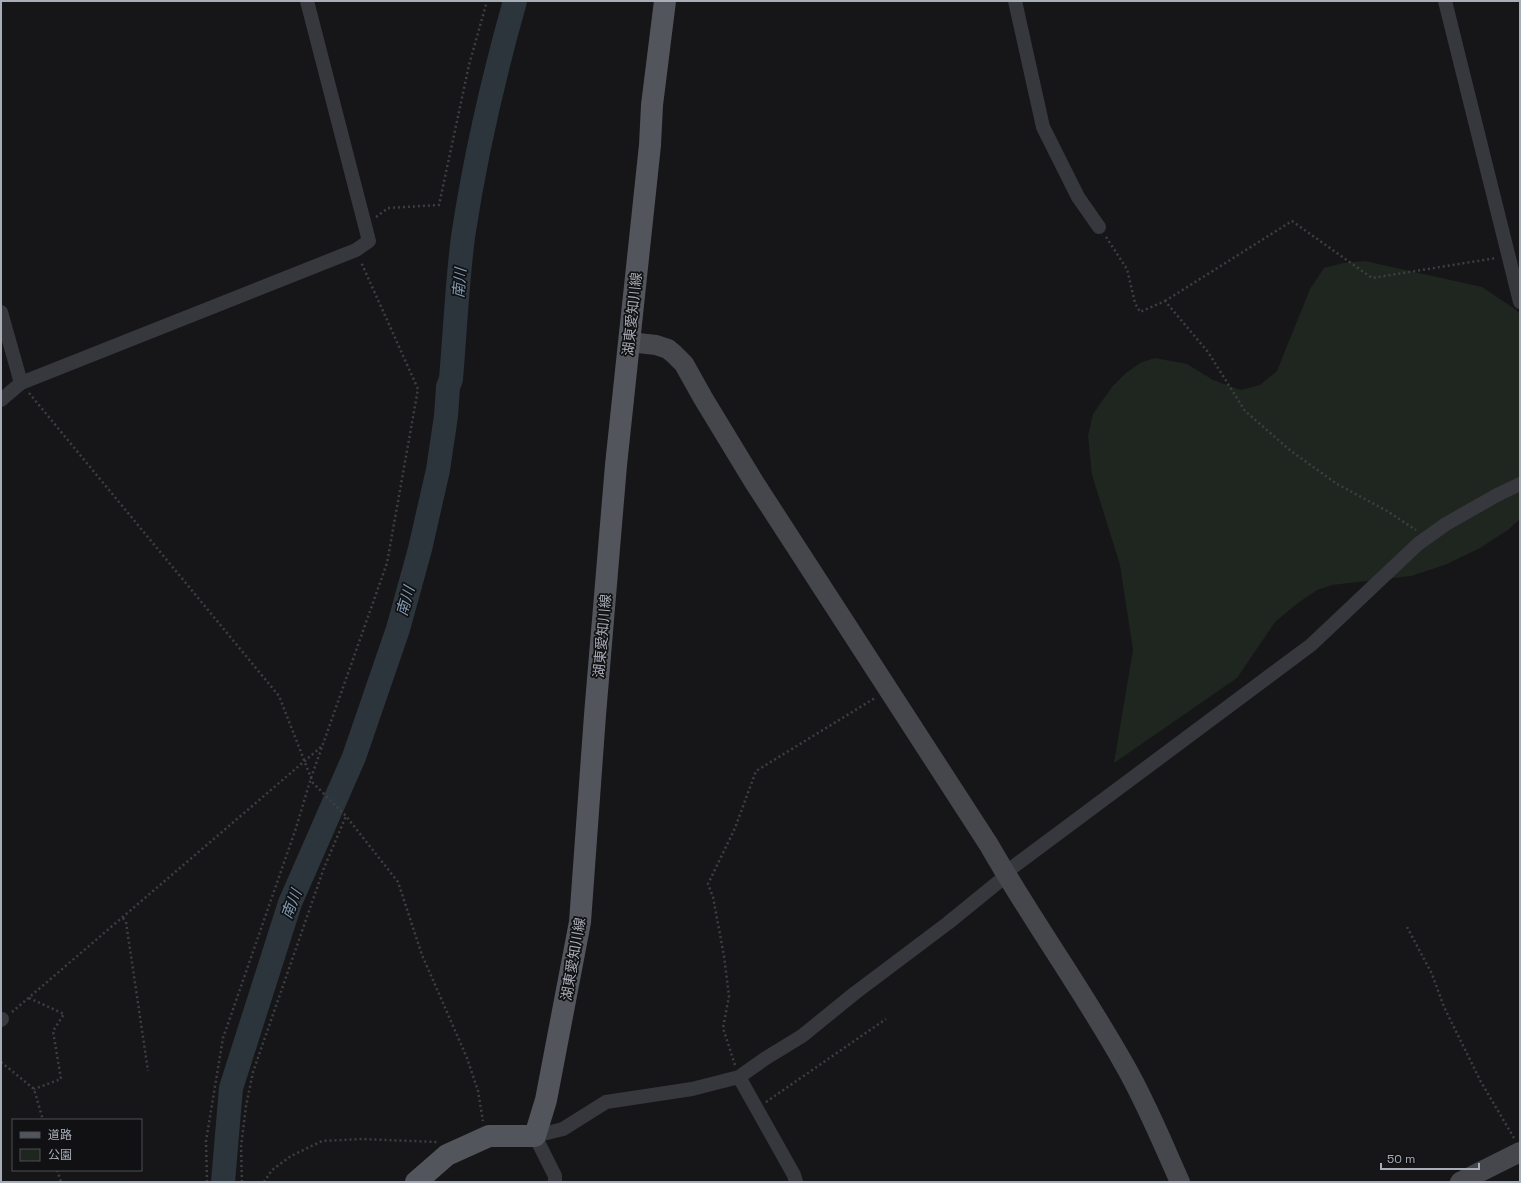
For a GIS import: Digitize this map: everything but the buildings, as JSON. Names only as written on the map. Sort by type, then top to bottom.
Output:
[{"type":"main road","name":"湖東愛知川線","points":[[535,1136],[546,1100],[580,922],[596,700],[616,465],[650,145],[652,105],[664,1]]},
{"type":"main road","points":[[416,1182],[447,1155],[489,1136],[535,1136]]},
{"type":"street","points":[[1,400],[21,383],[356,250],[369,241],[307,1]]},
{"type":"street","points":[[1015,1],[1043,127],[1078,197],[1099,227]]},
{"type":"street","points":[[1445,1],[1520,302]]},
{"type":"street","points":[[1,312],[21,383]]},
{"type":"street","points":[[629,342],[656,345],[668,349],[684,364],[754,482],[988,845],[1103,1028],[1146,1105],[1180,1182]]},
{"type":"street","points":[[555,1182],[555,1176],[535,1136],[563,1130],[606,1102],[692,1089],[739,1077],[802,1036],[855,993],[948,923],[1006,874],[1311,645],[1406,554],[1427,537],[1446,524],[1497,495],[1520,484]]},
{"type":"street","points":[[739,1077],[794,1175],[796,1182]]},
{"type":"street","points":[[1460,1182],[1518,1147]]},
{"type":"path","points":[[365,226],[388,208],[439,205],[469,65],[487,1]]},
{"type":"path","points":[[1099,227],[1127,269],[1135,303],[1140,312],[1165,301],[1292,221],[1372,278],[1509,256]]},
{"type":"path","points":[[207,1182],[206,1141],[223,1038],[295,831],[322,746],[387,563],[418,389],[356,250]]},
{"type":"path","points":[[1165,301],[1208,352],[1245,410],[1291,451],[1336,484],[1386,511],[1427,537]]},
{"type":"path","points":[[21,383],[279,696],[305,760],[312,783],[346,816],[398,882],[422,955],[467,1058],[478,1091],[486,1140],[489,1136]]},
{"type":"path","points":[[739,1077],[723,1028],[729,996],[714,897],[708,884],[735,828],[756,771],[888,690]]},
{"type":"path","points":[[2,1020],[123,918],[322,746]]},
{"type":"path","points":[[242,1182],[240,1147],[253,1072],[324,868],[346,816]]},
{"type":"path","points":[[123,918],[126,922],[148,1071]]},
{"type":"path","points":[[1407,927],[1432,974],[1444,1006],[1481,1082],[1518,1147]]},
{"type":"path","points":[[29,998],[64,1014],[53,1030],[61,1079],[34,1089]]},
{"type":"path","points":[[756,1108],[886,1019]]},
{"type":"path","points":[[1,1062],[34,1089],[43,1119]]},
{"type":"path","points":[[264,1182],[272,1170],[290,1156],[322,1141],[362,1139],[441,1143]]},
{"type":"path","points":[[57,1171],[61,1182]]},
{"type":"green space","points":[[1365,261],[1482,287],[1520,314],[1520,519],[1508,530],[1480,548],[1447,564],[1411,576],[1332,585],[1317,590],[1275,622],[1237,678],[1114,763],[1133,650],[1120,565],[1092,475],[1088,436],[1093,414],[1112,387],[1126,373],[1140,363],[1155,358],[1187,364],[1213,380],[1241,390],[1260,385],[1277,371],[1310,289],[1324,268],[1343,263]]},
{"type":"waterway","name":"南川","points":[[223,1182],[231,1088],[290,903],[354,757],[398,629],[420,549],[438,470],[446,416],[448,387],[451,379],[463,237],[473,177],[485,118],[515,1]]}]
